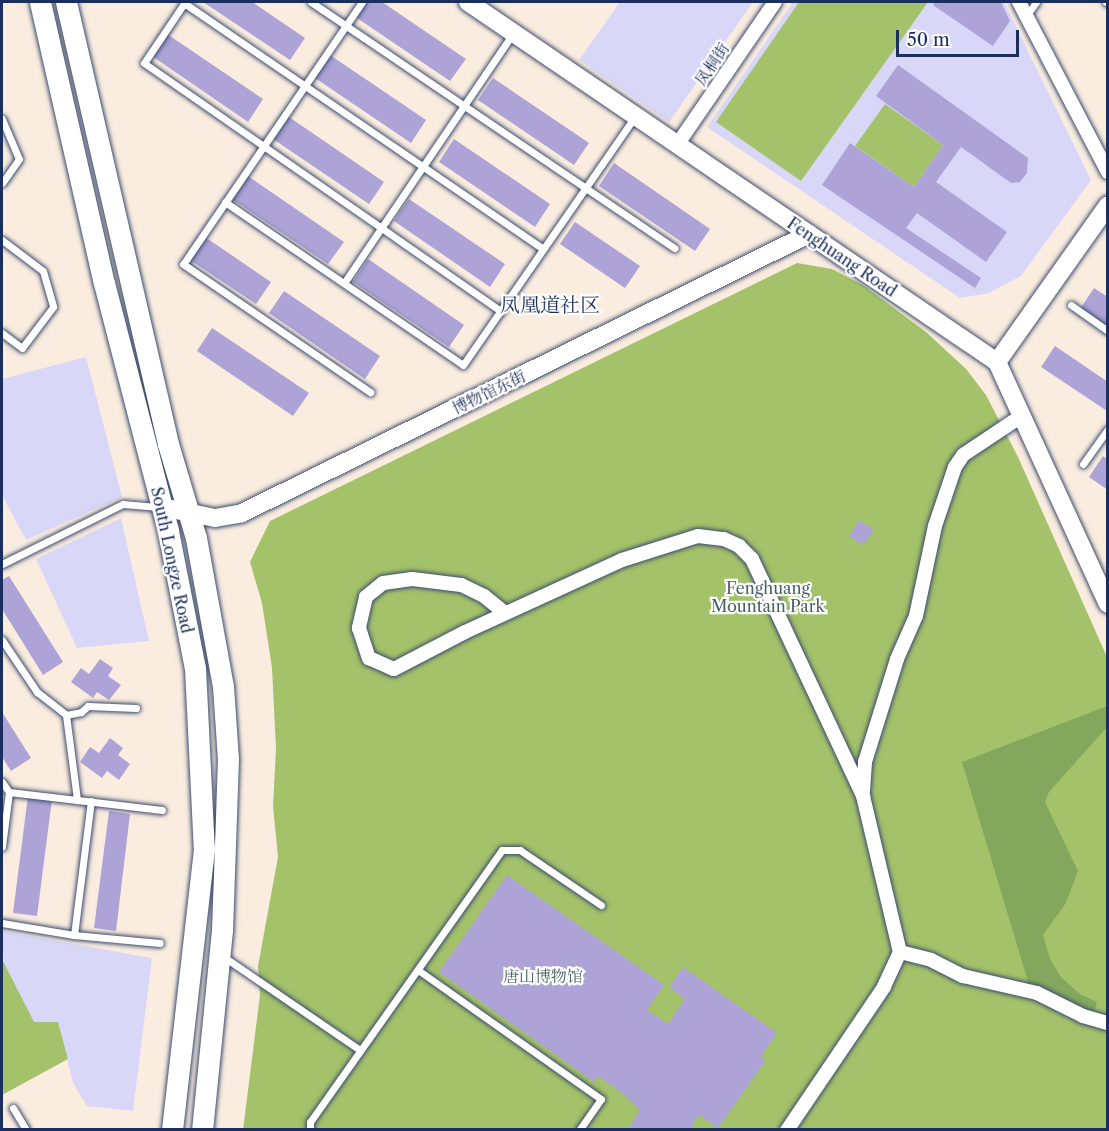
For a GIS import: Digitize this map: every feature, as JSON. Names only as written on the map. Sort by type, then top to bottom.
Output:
[{"type":"main road","name":"South Longze Road","points":[[40,2],[104,283],[162,507],[195,668],[204,849],[172,1130]]},
{"type":"main road","name":"South Longze Road","points":[[66,2],[187,514],[196,538],[223,686],[227,819],[220,954],[202,1130]]},
{"type":"street","name":"Fenghuang Road","points":[[468,2],[997,362]]},
{"type":"street","name":"凤桐街","points":[[677,145],[775,2]]},
{"type":"street","points":[[1019,2],[1107,172]]},
{"type":"street","points":[[1107,205],[997,362],[1107,604]]},
{"type":"street","name":"博物馆东街","points":[[162,507],[215,518],[242,513],[809,234]]},
{"type":"street","points":[[863,796],[865,762],[897,659],[916,616],[935,526],[955,467],[963,455],[1014,421]]},
{"type":"street","points":[[505,613],[484,596],[461,585],[412,579],[384,583],[366,597],[359,628],[369,658],[394,669],[505,613],[622,561],[698,536],[712,535],[740,546],[752,559],[863,796],[900,952],[884,987],[787,1130]]},
{"type":"street","points":[[900,952],[931,960],[963,976],[1037,993],[1083,1016],[1107,1023]]},
{"type":"lane","points":[[501,311],[144,63],[184,2],[543,249]]},
{"type":"lane","points":[[311,2],[675,248]]},
{"type":"lane","points":[[362,2],[183,264],[370,392]]},
{"type":"lane","points":[[1026,16],[1036,2]]},
{"type":"lane","points":[[344,283],[513,33]]},
{"type":"lane","points":[[225,202],[463,365],[635,116]]},
{"type":"lane","points":[[2,119],[20,159],[2,183]]},
{"type":"lane","points":[[2,240],[43,271],[53,307],[22,348],[2,333]]},
{"type":"lane","points":[[1071,305],[1107,331]]},
{"type":"lane","points":[[1083,464],[1107,429]]},
{"type":"lane","points":[[2,564],[123,504],[162,507]]},
{"type":"lane","points":[[2,640],[37,692],[66,715],[77,800]]},
{"type":"lane","points":[[66,715],[81,712],[88,706],[136,708]]},
{"type":"lane","points":[[2,782],[9,792],[2,847]]},
{"type":"lane","points":[[9,792],[162,810]]},
{"type":"lane","points":[[74,935],[91,801]]},
{"type":"lane","points":[[310,1130],[310,1122],[502,850],[520,850],[601,905]]},
{"type":"lane","points":[[2,923],[74,935],[160,943]]},
{"type":"lane","points":[[220,954],[360,1050]]},
{"type":"lane","points":[[418,970],[601,1099],[579,1130]]},
{"type":"lane","points":[[13,1108],[26,1130]]},
{"type":"shaded area","points":[[620,2],[753,2],[669,122],[579,60]]},
{"type":"shaded area","points":[[793,2],[1004,2],[1091,180],[1021,276],[989,293],[960,298],[707,127]]},
{"type":"shaded area","points":[[86,357],[122,497],[26,540],[2,495],[2,379]]},
{"type":"shaded area","points":[[121,518],[149,641],[77,648],[36,559]]},
{"type":"shaded area","points":[[2,931],[152,958],[133,1111],[87,1106],[73,1083],[58,1022],[34,1023],[4,964]]},
{"type":"green space","points":[[799,2],[928,2],[801,181],[716,122]]},
{"type":"green space","points":[[885,104],[943,145],[914,187],[855,146]]},
{"type":"green space","name":"Fenghuang Mountain Park","points":[[797,263],[832,269],[863,285],[926,332],[966,369],[986,395],[1018,457],[1107,657],[1107,1129],[243,1130],[260,995],[258,966],[278,857],[273,806],[276,749],[272,668],[262,603],[250,562],[270,521]]},
{"type":"green space","points":[[1107,706],[1107,727],[1049,792],[1045,802],[1078,871],[1066,903],[1043,935],[1050,959],[1061,977],[1080,994],[1097,1002],[1094,1013],[1082,1011],[1029,985],[962,762]]},
{"type":"green space","points":[[2,959],[34,1022],[58,1022],[68,1059],[2,1095]]},
{"type":"building","points":[[203,2],[252,2],[305,38],[290,60]]},
{"type":"building","points":[[364,2],[382,2],[466,59],[450,81],[354,16]]},
{"type":"building","points":[[935,2],[1001,2],[1010,21],[993,46],[933,5]]},
{"type":"building","points":[[167,34],[263,99],[248,122],[152,56]]},
{"type":"building","points":[[330,55],[426,120],[411,143],[315,78]]},
{"type":"building","points":[[898,65],[1028,158],[1027,173],[1020,182],[1011,183],[961,147],[936,182],[1007,232],[986,262],[917,213],[906,228],[981,278],[975,288],[822,185],[850,143],[914,187],[943,145],[876,96]]},
{"type":"building","points":[[493,78],[589,143],[574,165],[478,100]]},
{"type":"building","points":[[289,117],[384,182],[369,204],[273,139]]},
{"type":"building","points":[[454,139],[550,204],[535,227],[439,162]]},
{"type":"building","points":[[614,163],[710,229],[695,251],[599,186]]},
{"type":"building","points":[[248,176],[344,242],[328,264],[232,199]]},
{"type":"building","points":[[409,199],[505,264],[490,287],[394,221]]},
{"type":"building","points":[[575,222],[640,266],[625,288],[560,244]]},
{"type":"building","points":[[205,237],[271,282],[256,304],[190,260]]},
{"type":"building","points":[[368,259],[464,325],[449,347],[353,282]]},
{"type":"building","points":[[1094,288],[1108,297],[1108,328],[1080,309]]},
{"type":"building","points":[[284,291],[380,356],[365,379],[269,313]]},
{"type":"building","points":[[212,328],[309,393],[293,416],[197,351]]},
{"type":"building","points":[[1055,346],[1108,382],[1107,411],[1041,367]]},
{"type":"building","points":[[1103,456],[1108,460],[1108,490],[1089,477]]},
{"type":"building","points":[[859,520],[874,530],[863,545],[849,536]]},
{"type":"building","points":[[9,576],[63,662],[43,675],[2,609],[2,580]]},
{"type":"building","points":[[100,659],[113,668],[108,676],[121,685],[109,700],[97,692],[93,698],[71,682],[81,668],[89,674]]},
{"type":"building","points":[[2,712],[31,758],[11,771],[2,757]]},
{"type":"building","points":[[110,738],[123,748],[118,755],[130,764],[119,780],[107,771],[102,778],[80,762],[90,747],[99,753]]},
{"type":"building","points":[[28,796],[52,799],[37,916],[13,913]]},
{"type":"building","points":[[109,811],[130,814],[116,931],[94,928]]},
{"type":"building","points":[[507,875],[664,985],[647,1010],[668,1024],[685,999],[669,987],[683,967],[777,1033],[761,1056],[766,1060],[718,1128],[699,1115],[689,1130],[627,1130],[640,1110],[622,1093],[598,1076],[594,1082],[439,972]]},
{"type":"district","name":"凤凰道社区","points":[[550,305]]},
{"type":"park label","name":"唐山博物馆","points":[[543,976]]}]
